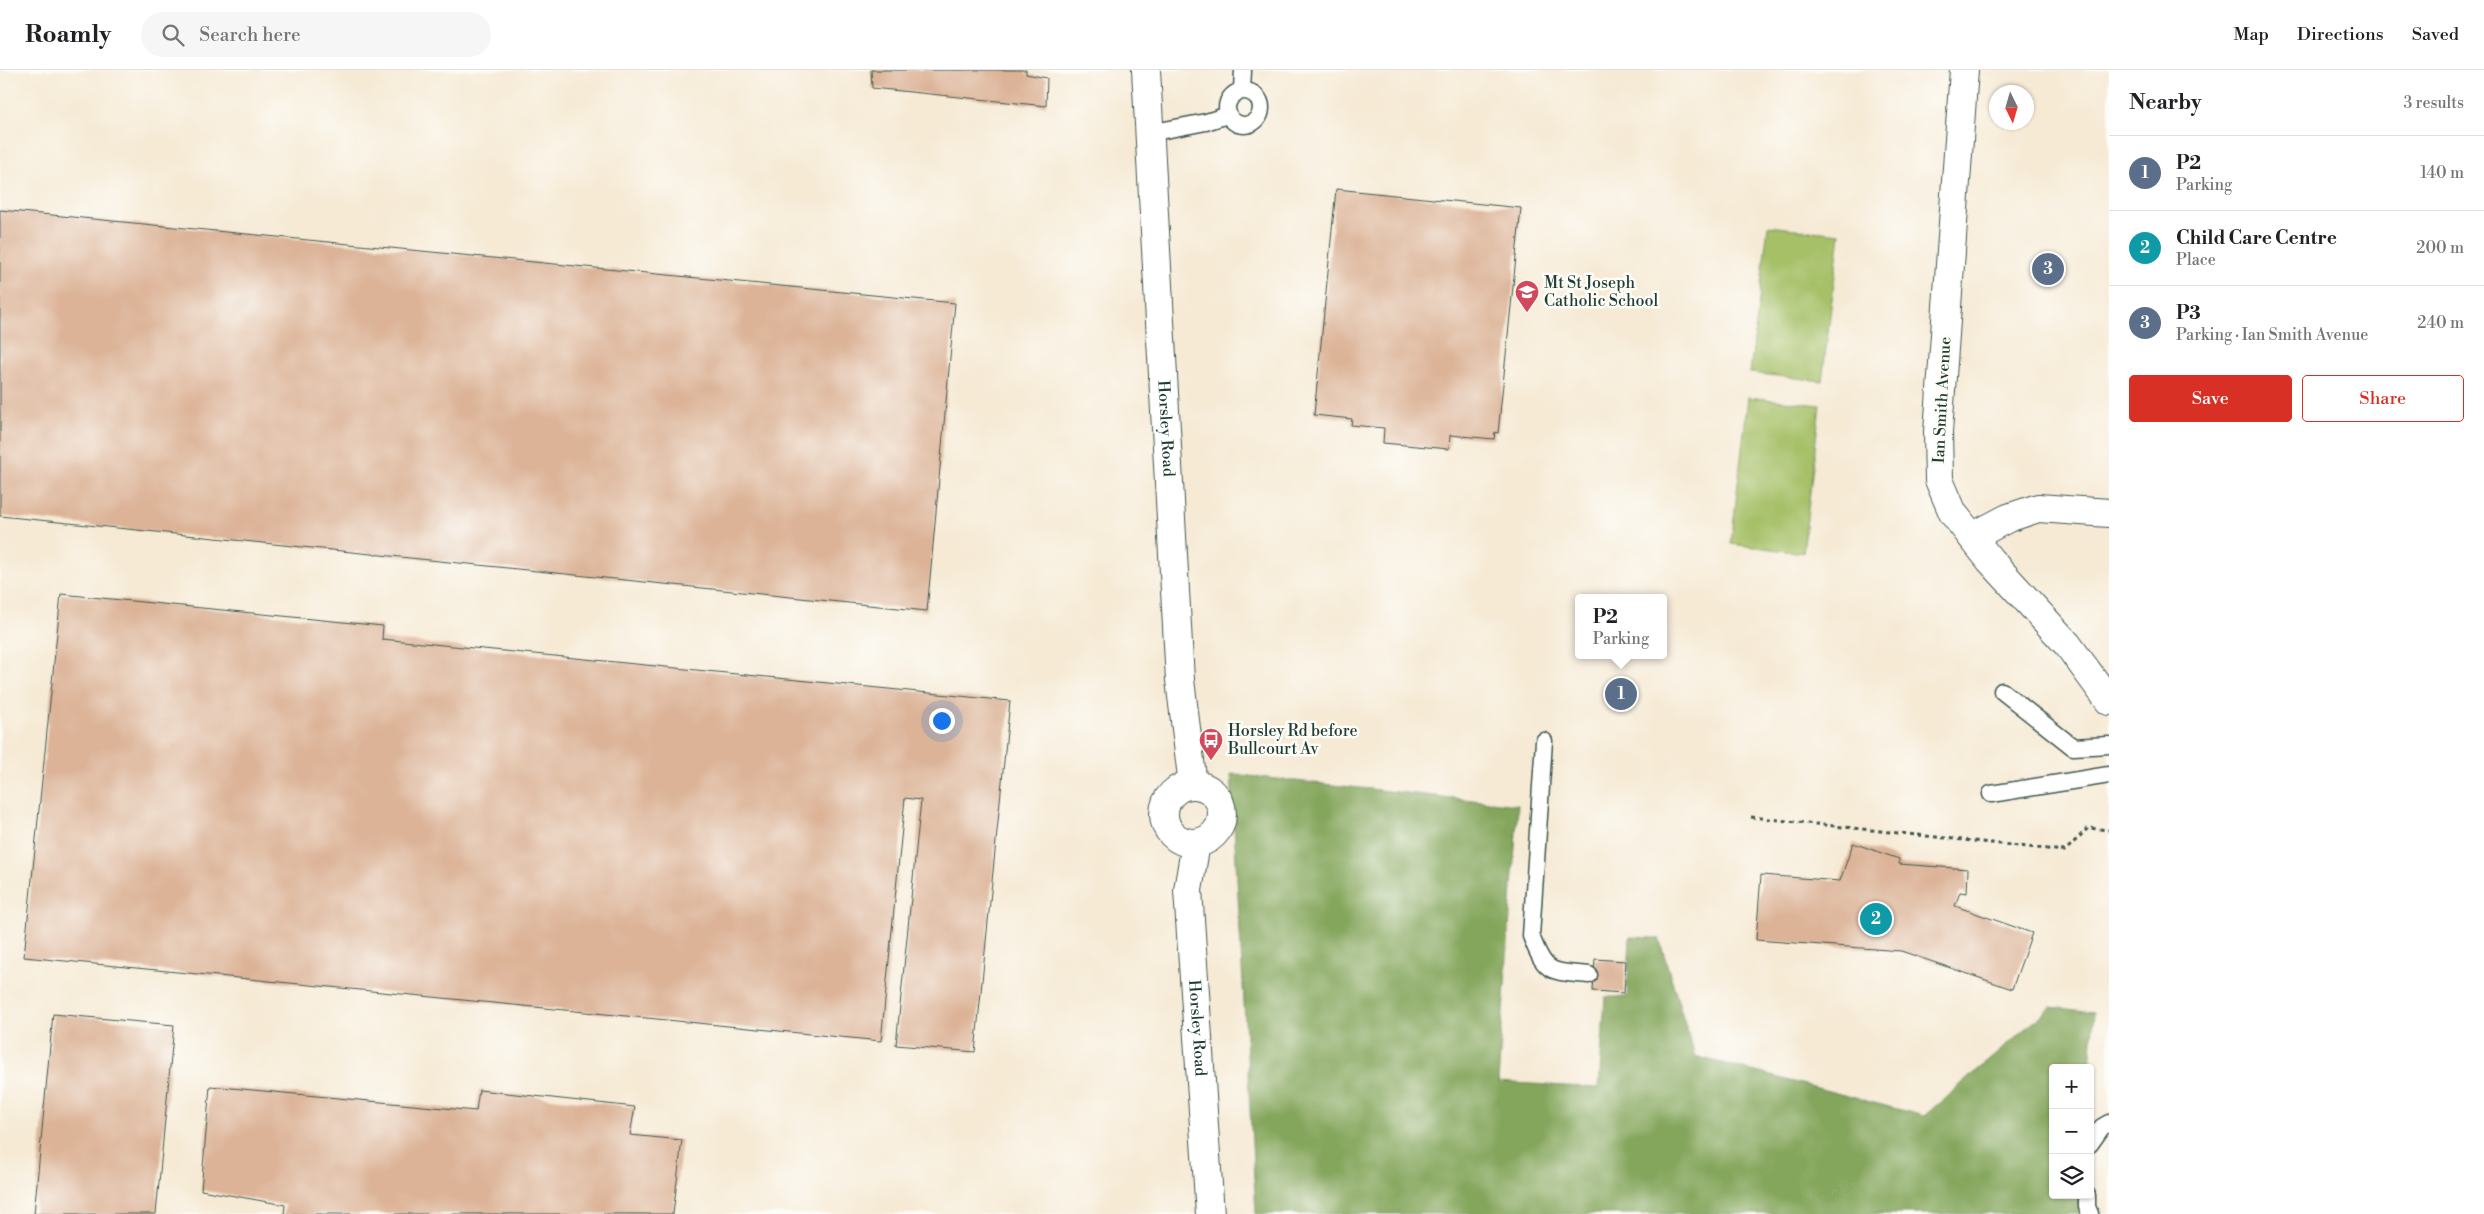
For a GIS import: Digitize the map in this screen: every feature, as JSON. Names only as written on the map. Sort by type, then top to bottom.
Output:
[{"type":"main road","name":"Horsley Road","points":[[1146,70],[1180,680],[1193,785]]},
{"type":"main road","name":"Ian Smith Avenue","points":[[1964,70],[1938,432],[1939,480],[1953,513],[1990,560],[2068,645],[2109,701]]},
{"type":"main road","points":[[1972,537],[2008,518],[2038,508],[2109,514]]},
{"type":"main road","points":[[1193,785],[1203,787],[1211,792],[1218,800],[1222,810],[1221,819],[1213,835],[1196,843],[1178,838],[1166,825],[1164,816],[1169,798],[1184,787],[1193,785]]},
{"type":"main road","name":"Horsley Road","points":[[1196,843],[1188,890],[1210,1214]]},
{"type":"lane","points":[[1242,90],[1243,70]]},
{"type":"lane","points":[[1242,90],[1257,95],[1262,104],[1261,115],[1254,122],[1244,125],[1235,122],[1228,115],[1228,101],[1233,94],[1242,90]]},
{"type":"lane","points":[[1149,133],[1206,122],[1228,115]]},
{"type":"lane","points":[[2002,691],[2073,747],[2109,745]]},
{"type":"lane","points":[[1544,741],[1531,936],[1540,961],[1555,971],[1590,975]]},
{"type":"lane","points":[[1991,794],[2109,775]]},
{"type":"lane","points":[[2094,1138],[2102,1127],[2109,1122]]},
{"type":"lane","points":[[2087,1199],[2086,1207],[2090,1214]]},
{"type":"path","points":[[1751,817],[2065,851],[2088,828],[2109,830]]},
{"type":"green space","points":[[1768,226],[1840,234],[1822,381],[1750,373]]},
{"type":"green space","points":[[1748,397],[1820,405],[1803,553],[1731,544]]},
{"type":"green space","points":[[1231,774],[1518,805],[1498,1082],[1599,1088],[1605,997],[1627,997],[1630,937],[1659,938],[1695,1056],[1924,1116],[2051,1007],[2094,1012],[2090,1064],[2049,1064],[2049,1199],[2081,1199],[2080,1214],[1256,1214]]},
{"type":"building","points":[[871,70],[1026,70],[1026,74],[1047,78],[1046,106],[872,88]]},
{"type":"building","points":[[1336,189],[1521,208],[1498,433],[1495,432],[1494,439],[1450,435],[1449,449],[1383,443],[1384,428],[1351,425],[1352,419],[1314,415]]},
{"type":"building","points":[[0,210],[955,303],[927,611],[0,516]]},
{"type":"building","points":[[61,594],[383,626],[382,639],[1010,701],[975,1052],[896,1045],[921,800],[905,798],[881,1041],[24,957]]},
{"type":"building","points":[[1853,843],[1899,859],[1899,864],[1968,869],[1967,893],[1960,892],[1955,906],[2032,933],[2012,989],[1901,951],[1756,940],[1761,875],[1840,881]]},
{"type":"building","points":[[1595,959],[1626,961],[1624,993],[1593,991]]},
{"type":"building","points":[[53,1014],[174,1025],[156,1214],[34,1214]]},
{"type":"building","points":[[210,1086],[476,1111],[479,1090],[635,1107],[630,1135],[682,1140],[673,1214],[284,1214],[285,1205],[201,1190]]},
{"type":"place","name":"P3","points":[[2048,269]]},
{"type":"place","name":"Mt St Joseph Catholic School","points":[[1527,313]]},
{"type":"place","name":"P2","points":[[1621,694]]},
{"type":"place","name":"Horsley Rd before Bullcourt Av","points":[[1211,761]]},
{"type":"place","name":"Child Care Centre","points":[[1876,919]]}]
